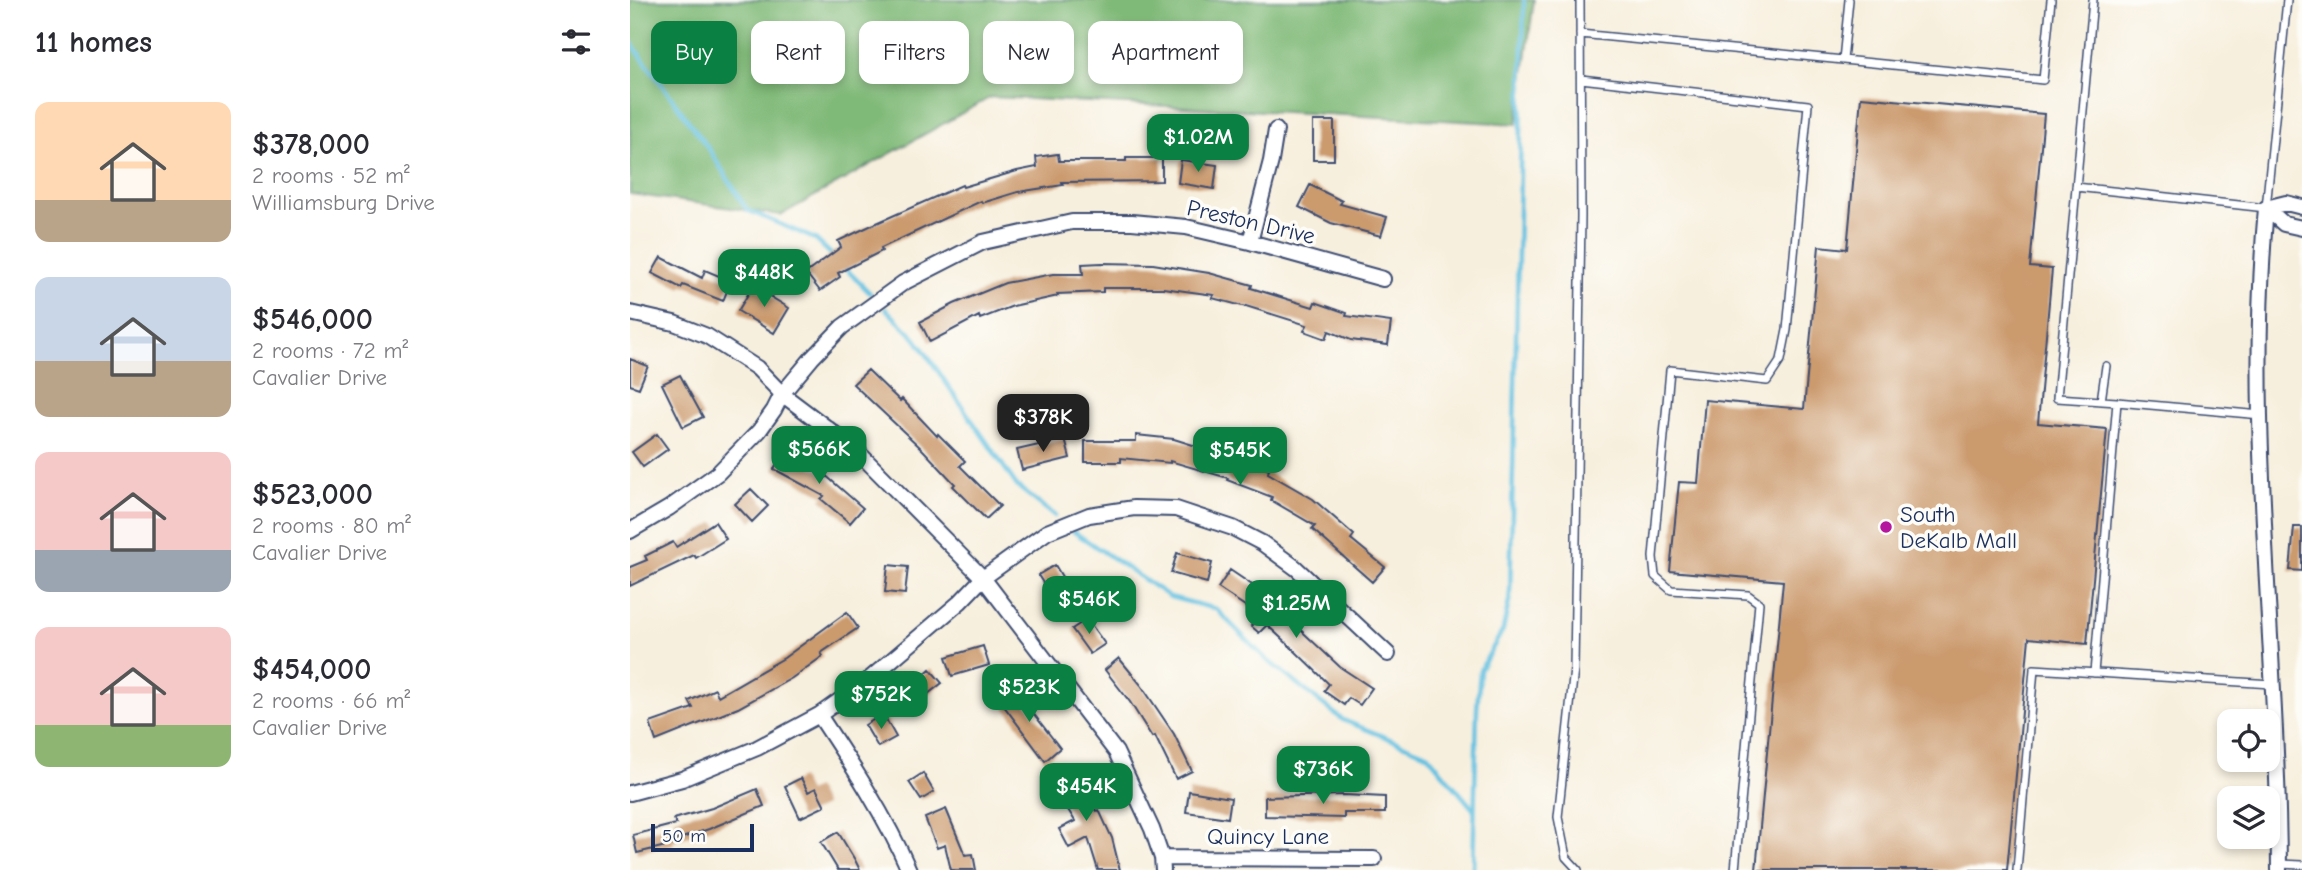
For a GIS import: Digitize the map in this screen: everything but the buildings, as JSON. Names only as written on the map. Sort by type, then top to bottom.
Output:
[{"type":"street","points":[[1250,242],[1271,161],[1276,130]]},
{"type":"street","points":[[2266,208],[2286,203],[2302,207]]},
{"type":"street","points":[[2266,208],[2284,224],[2302,228]]},
{"type":"street","points":[[2266,208],[2259,307],[2266,575],[2277,759],[2279,867]]},
{"type":"street","name":"Preston Drive","points":[[630,531],[669,508],[718,473],[759,431],[782,394],[842,327],[903,283],[983,242],[1072,222],[1132,222],[1186,228],[1250,242],[1383,279]]},
{"type":"street","points":[[630,313],[674,323],[707,336],[758,368],[782,394],[855,449],[983,578],[1116,752],[1152,829],[1162,864]]},
{"type":"street","points":[[630,793],[682,779],[757,748],[819,715],[867,681],[960,602],[983,578],[1047,532],[1084,516],[1134,508],[1176,509],[1233,528],[1262,543],[1296,568],[1388,654]]},
{"type":"street","points":[[819,715],[862,781],[909,870]]},
{"type":"street","name":"Quincy Lane","points":[[1162,864],[1374,859]]},
{"type":"lane","points":[[1578,870],[1566,858],[1558,817],[1574,657],[1579,410],[1580,0]]},
{"type":"lane","points":[[1843,60],[1849,0]]},
{"type":"lane","points":[[1580,34],[2043,80],[2051,0]]},
{"type":"lane","points":[[2093,0],[2057,398],[2262,415]]},
{"type":"lane","points":[[2076,187],[2266,208],[2287,0]]},
{"type":"lane","points":[[1581,79],[1808,105],[1787,330],[1781,360],[1767,381],[1670,370],[1661,461],[1653,557],[1655,576],[1671,590],[1748,595],[1759,603],[1735,870]]},
{"type":"lane","points":[[2101,401],[2106,366]]},
{"type":"lane","points":[[2094,673],[2118,402]]},
{"type":"lane","points":[[2017,870],[2034,669],[2273,684]]},
{"type":"lane","points":[[2279,867],[2302,864]]},
{"type":"green space","points":[[630,0],[1534,0],[1517,124],[991,97],[781,215],[630,194]]},
{"type":"waterway","points":[[1473,870],[1480,670],[1503,630],[1510,597],[1524,0]]},
{"type":"waterway","points":[[630,41],[711,152],[747,210],[815,239],[835,258]]},
{"type":"waterway","points":[[843,266],[870,293]]},
{"type":"waterway","points":[[886,309],[916,339],[1017,486],[1055,516]]},
{"type":"waterway","points":[[1074,532],[1170,597],[1216,609],[1267,660],[1343,720],[1427,754],[1474,810]]},
{"type":"place","name":"South DeKalb Mall","points":[[1886,527]]}]
